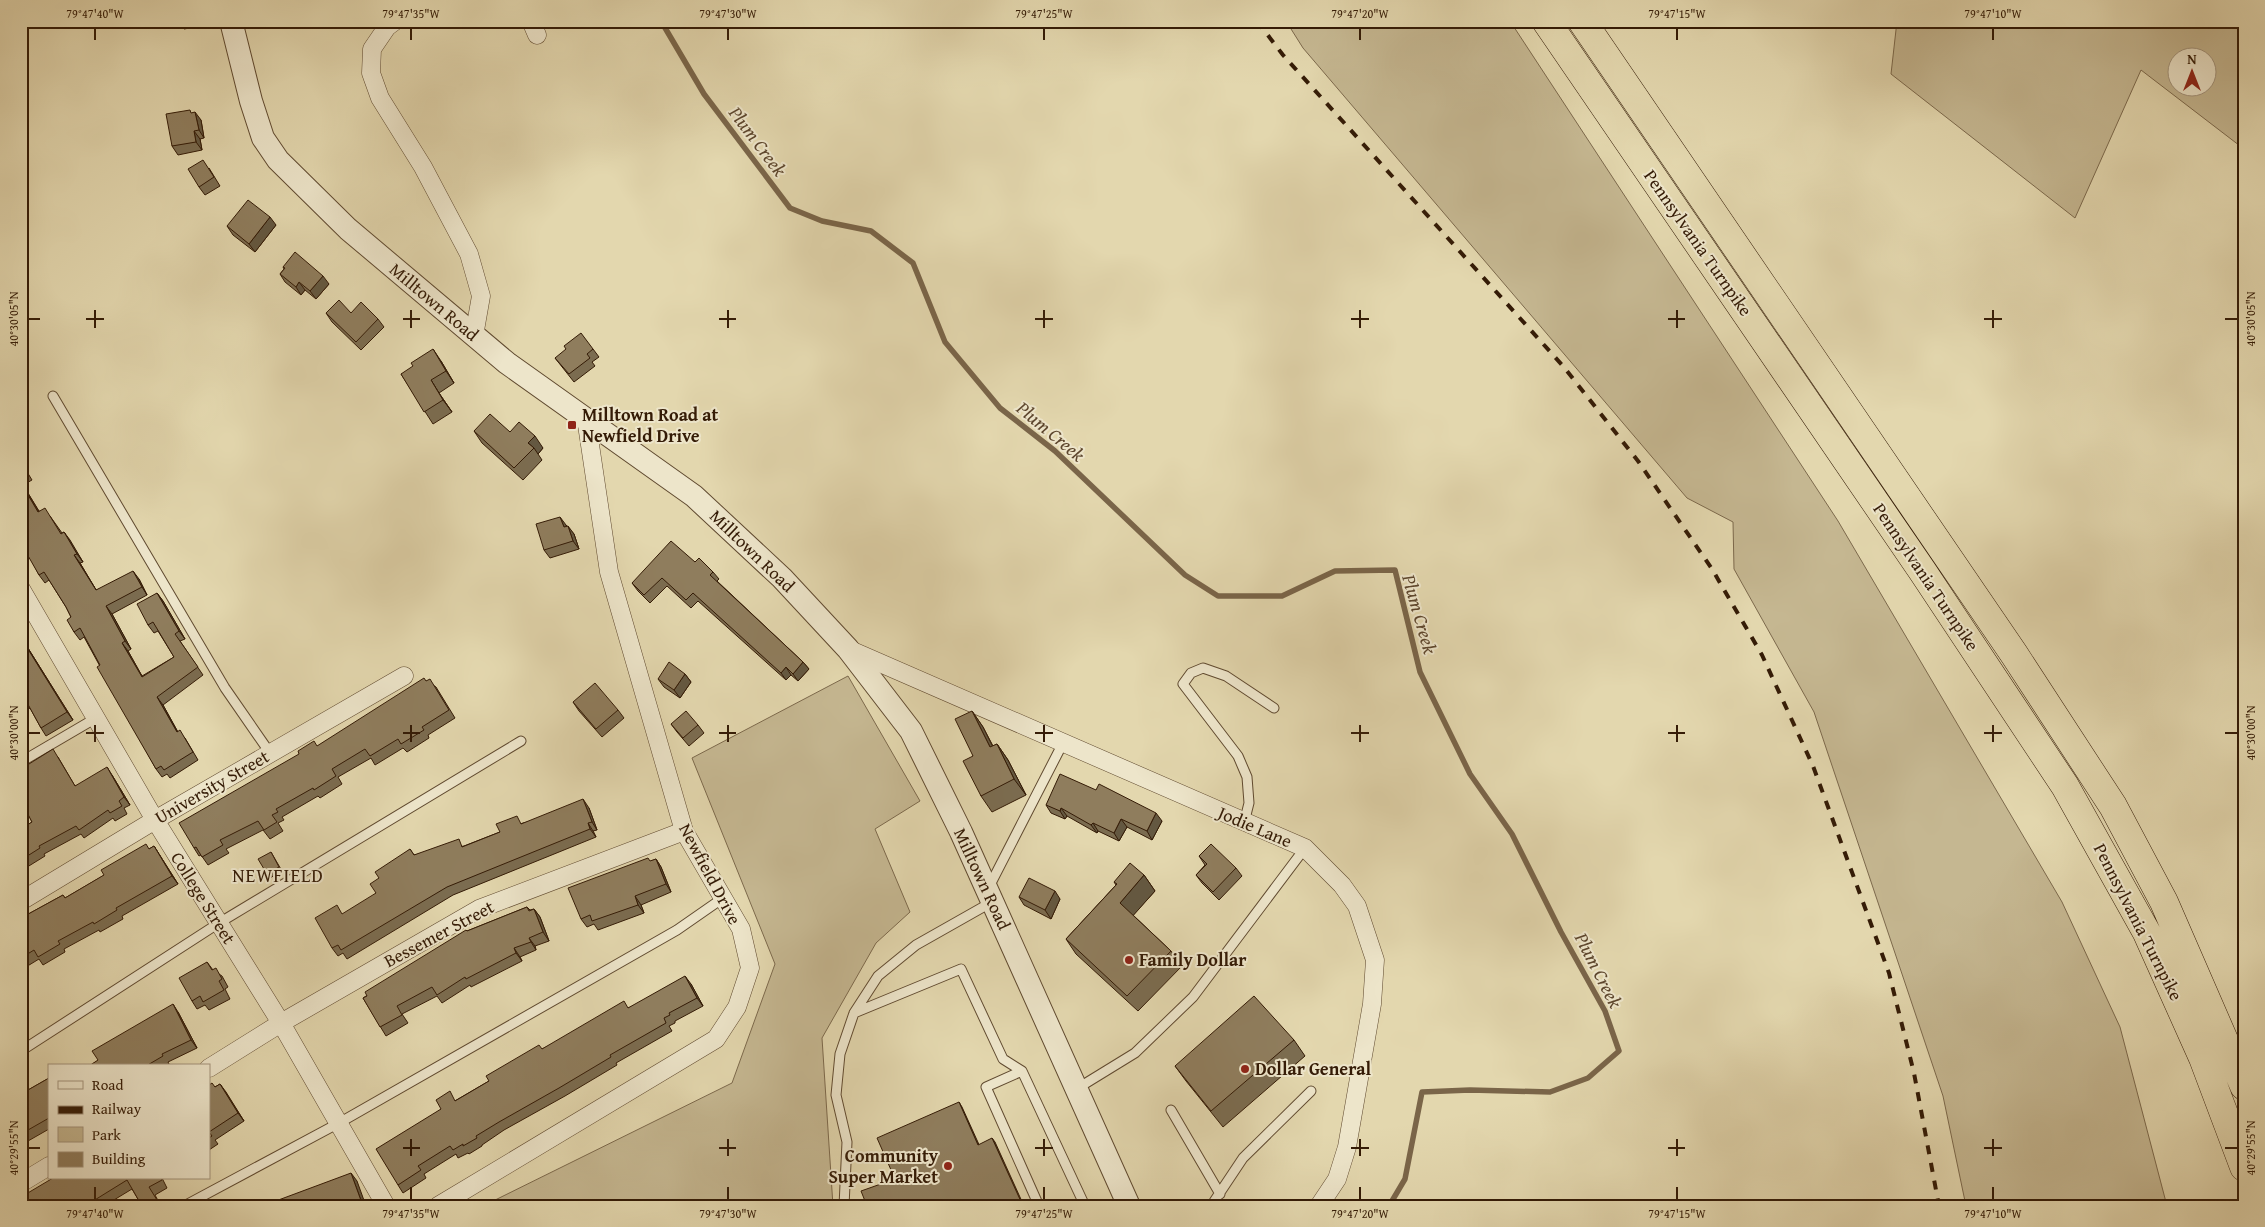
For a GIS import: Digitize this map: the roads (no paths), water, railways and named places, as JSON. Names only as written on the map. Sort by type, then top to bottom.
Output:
[{"type":"highway","name":"Pennsylvania Turnpike","points":[[1546,21],[1929,580],[2065,786],[2147,933],[2203,1058],[2244,1168]]},
{"type":"highway","name":"Pennsylvania Turnpike","points":[[1582,21],[2008,646],[2113,806],[2164,902],[2244,1086]]},
{"type":"street","name":"Milltown Road","points":[[231,21],[251,100],[263,138],[278,160],[348,229],[507,363],[694,496],[782,578],[848,649],[911,731],[990,896],[1129,1206]]},
{"type":"street","points":[[387,23],[372,50],[371,73],[380,98],[424,167],[470,254],[481,296],[474,336]]},
{"type":"street","name":"Newfield Drive","points":[[438,1206],[716,1039],[737,1007],[750,968],[741,929],[684,831],[609,572],[586,418]]},
{"type":"street","name":"College Street","points":[[21,589],[155,820],[281,1023],[386,1206]]},
{"type":"street","name":"Jodie Lane","points":[[848,649],[1305,848],[1342,884],[1357,906],[1375,960],[1372,1004],[1347,1147],[1337,1179],[1319,1206]]},
{"type":"street","name":"University Street","points":[[21,901],[155,820],[404,676]]},
{"type":"street","name":"Bessemer Street","points":[[210,1067],[281,1023],[479,909],[684,831]]},
{"type":"street","points":[[21,1183],[48,1167]]},
{"type":"lane","points":[[53,396],[225,688],[270,753]]},
{"type":"lane","points":[[1244,823],[1249,803],[1246,778],[1238,756],[1183,684],[1190,673],[1204,668],[1226,676],[1274,708]]},
{"type":"lane","points":[[21,762],[96,718]]},
{"type":"lane","points":[[21,1050],[219,923],[521,741]]},
{"type":"lane","points":[[844,1206],[847,1142],[836,1095],[840,1054],[854,1013],[878,976],[900,957],[990,896],[1063,743]]},
{"type":"lane","points":[[1077,1089],[1135,1053],[1193,997],[1305,848]]},
{"type":"lane","points":[[184,1206],[338,1123],[676,930],[722,898]]},
{"type":"lane","points":[[854,1013],[961,969],[1003,1059],[1022,1071],[1085,1206]]},
{"type":"lane","points":[[1022,1071],[986,1087],[1039,1206]]},
{"type":"lane","points":[[1211,1206],[1243,1158],[1311,1091]]},
{"type":"lane","points":[[1171,1110],[1220,1194]]},
{"type":"waterway","name":"Plum Creek","points":[[661,21],[704,94],[790,208],[822,221],[871,231],[913,263],[945,342],[1000,408],[1055,451],[1185,575],[1218,596],[1282,596],[1335,571],[1395,570],[1420,672],[1470,774],[1512,834],[1561,932],[1605,1011],[1619,1051],[1588,1078],[1550,1092],[1470,1090],[1422,1092],[1405,1179],[1389,1206]]},
{"type":"railway","points":[[1257,21],[1283,55],[1563,366],[1638,461],[1712,569],[1762,655],[1813,766],[1889,973],[1914,1073],[1939,1206]]},
{"type":"place","name":"Milltown Road at Newfield Drive","points":[[572,425]]},
{"type":"place","name":"Family Dollar","points":[[1129,960]]},
{"type":"place","name":"Dollar General","points":[[1245,1069]]},
{"type":"place","name":"Community Super Market","points":[[948,1166]]},
{"type":"district","name":"NEWFIELD","points":[[278,875]]}]
